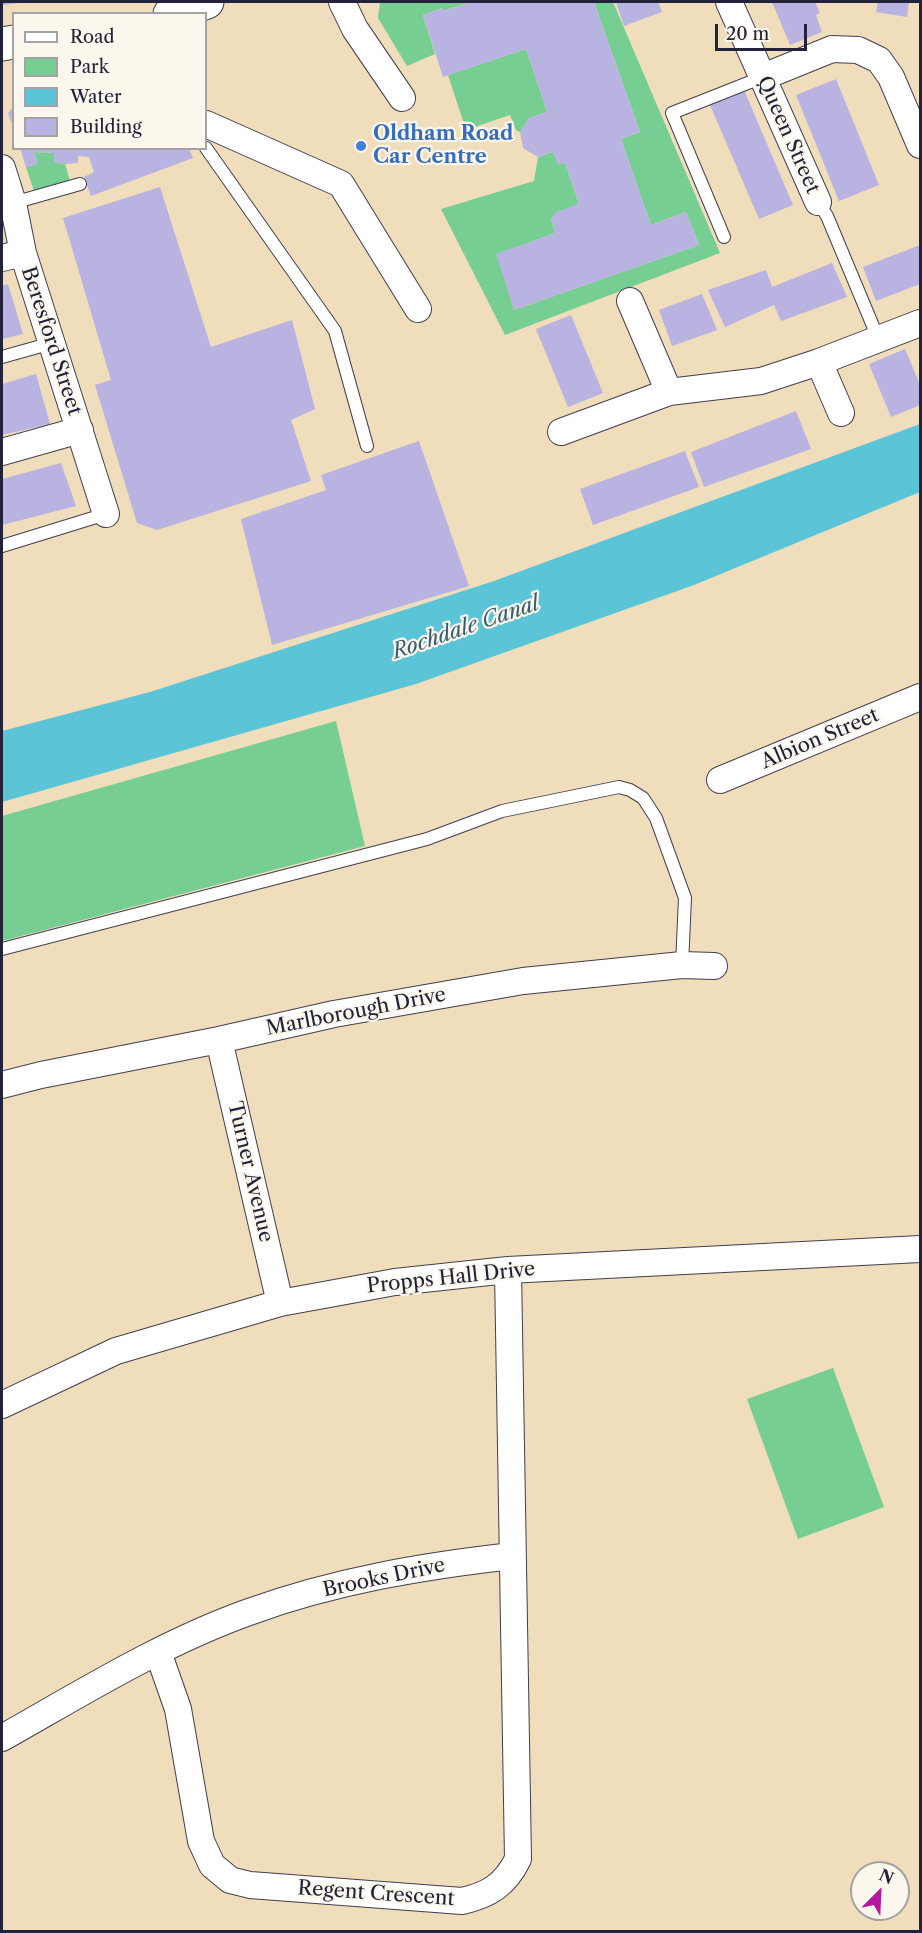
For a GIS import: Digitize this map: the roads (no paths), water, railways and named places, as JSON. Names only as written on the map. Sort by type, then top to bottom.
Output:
[{"type":"highway","points":[[176,12],[207,2]]},
{"type":"street","points":[[342,2],[355,29],[402,98]]},
{"type":"street","name":"Queen Street","points":[[729,2],[818,202]]},
{"type":"street","points":[[763,77],[832,49],[858,50],[879,60],[912,102],[920,145]]},
{"type":"street","points":[[207,124],[341,184],[418,309]]},
{"type":"street","name":"Beresford Street","points":[[2,168],[13,203],[12,255],[52,343],[106,514]]},
{"type":"street","points":[[630,301],[669,392]]},
{"type":"street","points":[[561,432],[669,392],[761,381],[819,362],[921,322]]},
{"type":"street","points":[[819,362],[841,413]]},
{"type":"street","points":[[2,452],[80,430]]},
{"type":"street","name":"Albion Street","points":[[720,780],[921,697]]},
{"type":"street","name":"Marlborough Drive","points":[[2,1085],[334,1014],[523,981],[682,965],[714,966]]},
{"type":"street","name":"Turner Avenue","points":[[219,1040],[280,1303]]},
{"type":"street","name":"Propps Hall Drive","points":[[2,1405],[116,1352],[280,1303],[395,1282],[508,1270],[921,1249]]},
{"type":"street","points":[[508,1270],[512,1556]]},
{"type":"street","name":"Regent Crescent","points":[[158,1652],[177,1709],[201,1842],[212,1865],[230,1880],[250,1886],[462,1901],[481,1897],[497,1887],[510,1874],[518,1859],[512,1556]]},
{"type":"street","name":"Brooks Drive","points":[[2,1738],[158,1652],[249,1612],[341,1585],[439,1564],[512,1556]]},
{"type":"lane","points":[[724,237],[672,113],[763,77]]},
{"type":"lane","points":[[207,149],[335,331],[367,446]]},
{"type":"lane","points":[[13,203],[80,184]]},
{"type":"lane","points":[[818,202],[827,216],[878,338]]},
{"type":"lane","points":[[2,357],[52,343]]},
{"type":"lane","points":[[2,546],[106,514]]},
{"type":"lane","points":[[2,949],[427,839],[502,811],[619,787],[630,790],[643,798],[656,818],[685,898],[682,965]]},
{"type":"water","name":"Rochdale Canal","points":[[920,424],[920,492],[694,585],[416,684],[2,802],[2,731],[150,692],[494,581]]},
{"type":"place","name":"Oldham Road Car Centre","points":[[361,146]]}]
